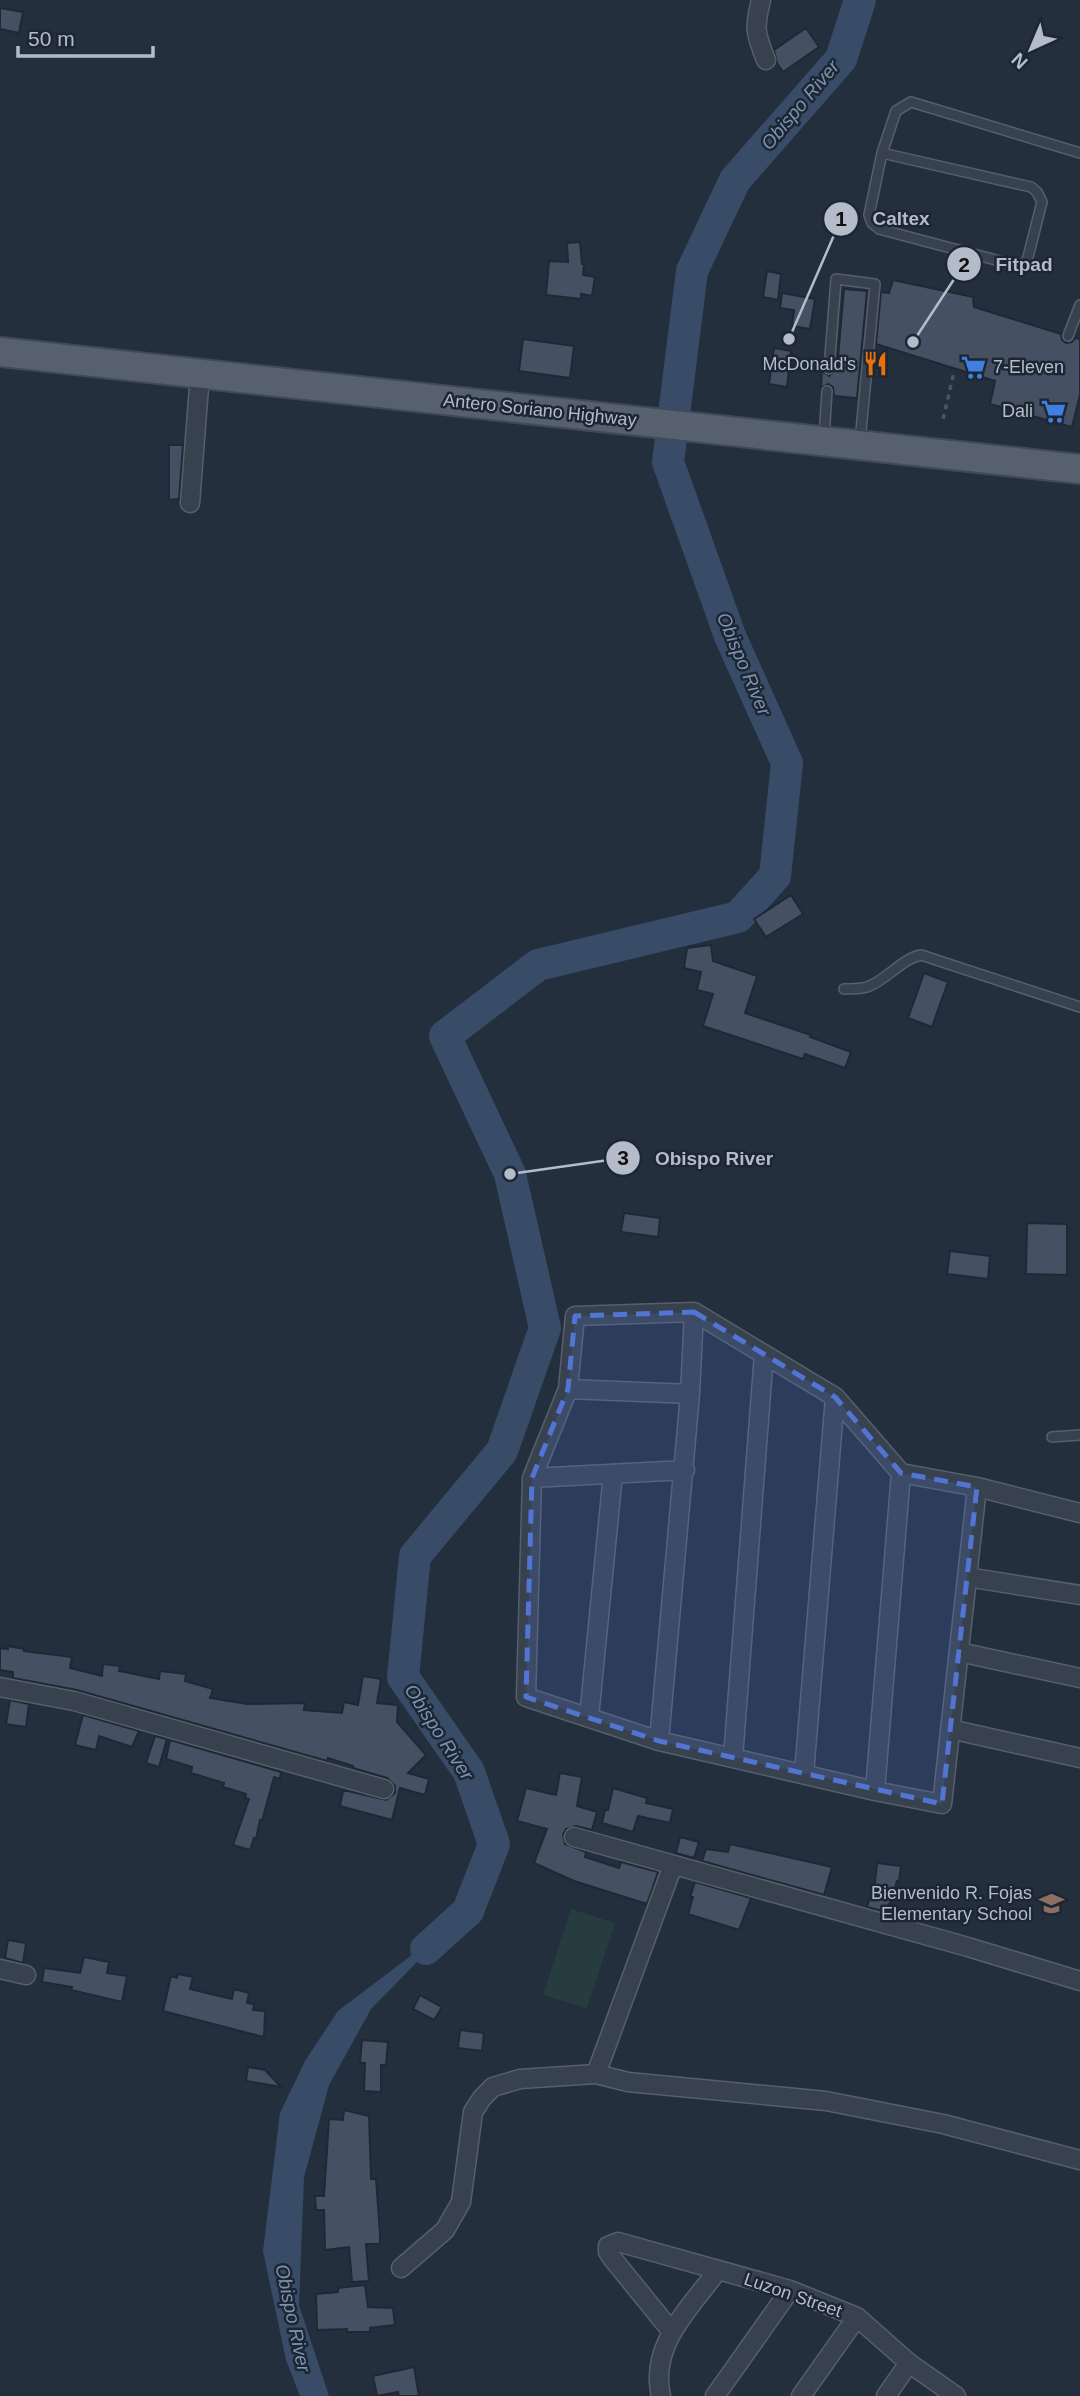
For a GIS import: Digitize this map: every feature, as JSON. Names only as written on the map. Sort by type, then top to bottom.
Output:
[{"type":"main road","name":"Antero Soriano Highway","points":[[0,352],[1080,469]]},
{"type":"street","points":[[761,0],[755,24],[757,39],[766,60]]},
{"type":"street","points":[[190,503],[200,374]]},
{"type":"street","points":[[659,1741],[685,1471],[694,1312]]},
{"type":"street","points":[[977,1487],[942,1804],[659,1741],[526,1697],[532,1478],[568,1389],[575,1316],[694,1312],[835,1397],[901,1474],[977,1487],[1080,1513]]},
{"type":"street","points":[[733,1758],[764,1354]]},
{"type":"street","points":[[568,1389],[690,1394]]},
{"type":"street","points":[[804,1774],[835,1397]]},
{"type":"street","points":[[532,1478],[685,1471]]},
{"type":"street","points":[[589,1717],[613,1474]]},
{"type":"street","points":[[874,1791],[901,1474]]},
{"type":"street","points":[[967,1577],[1080,1595]]},
{"type":"street","points":[[959,1652],[1080,1678]]},
{"type":"street","points":[[0,1687],[74,1701],[384,1788]]},
{"type":"street","points":[[950,1729],[1080,1758]]},
{"type":"street","points":[[574,1837],[1080,1981]]},
{"type":"street","points":[[596,2074],[673,1865]]},
{"type":"street","points":[[0,1969],[26,1975]]},
{"type":"street","points":[[401,2268],[445,2230],[455,2216],[461,2202],[473,2112],[493,2087],[520,2079],[596,2074],[628,2082],[826,2101],[880,2110],[1080,2160]]},
{"type":"street","name":"Luzon Street","points":[[672,2332],[612,2258],[608,2246],[618,2242],[790,2290],[856,2317],[909,2363],[956,2396]]},
{"type":"street","points":[[659,2390],[657,2369],[672,2332],[718,2270]]},
{"type":"street","points":[[715,2396],[790,2290]]},
{"type":"street","points":[[801,2396],[856,2317]]},
{"type":"street","points":[[886,2396],[909,2363]]},
{"type":"lane","points":[[882,153],[1031,187],[1037,192],[1042,202],[1027,261],[1011,264],[879,229],[869,215],[882,153],[896,111],[911,102],[1080,153]]},
{"type":"lane","points":[[829,369],[836,279],[874,284],[859,446]]},
{"type":"lane","points":[[1068,336],[1080,305]]},
{"type":"lane","points":[[823,442],[827,391]]},
{"type":"lane","points":[[844,989],[864,988],[913,957],[921,955],[1080,1007]]},
{"type":"lane","points":[[1052,1437],[1080,1435]]},
{"type":"path","points":[[943,419],[954,372]]},
{"type":"highlighted area","points":[[694,1312],[835,1397],[901,1473],[977,1487],[942,1804],[659,1741],[526,1697],[532,1478],[568,1389],[575,1316]]},
{"type":"green space","points":[[571,1909],[615,1923],[587,2008],[543,1995]]},
{"type":"water","points":[[458,1920],[371,2009],[329,2085],[304,2177],[299,2305],[329,2396],[300,2396],[286,2360],[263,2251],[280,2113],[305,2061],[338,2011]]},
{"type":"building","points":[[0,8],[23,12],[19,33],[0,29]]},
{"type":"building","points":[[806,28],[819,47],[783,72],[777,63],[774,50]]},
{"type":"building","points":[[580,242],[583,275],[595,277],[592,296],[581,294],[581,299],[546,295],[549,261],[568,262],[567,243]]},
{"type":"building","points":[[767,271],[781,274],[778,300],[763,297]]},
{"type":"building","points":[[893,280],[973,297],[974,307],[1061,334],[1066,343],[1075,338],[1080,339],[1080,395],[1072,427],[990,404],[995,381],[876,344],[881,292],[889,293]]},
{"type":"building","points":[[844,289],[867,291],[857,398],[834,396],[833,387],[828,384],[821,388],[822,371],[829,376],[837,369]]},
{"type":"building","points":[[782,293],[815,299],[810,329],[792,326],[794,310],[780,308]]},
{"type":"building","points":[[523,339],[574,346],[570,378],[519,371]]},
{"type":"building","points":[[774,348],[791,351],[787,387],[769,384]]},
{"type":"building","points":[[169,445],[183,445],[179,499],[169,500]]},
{"type":"building","points":[[791,895],[803,914],[766,937],[754,919]]},
{"type":"building","points":[[711,945],[713,961],[757,976],[745,1013],[811,1035],[810,1037],[851,1052],[845,1068],[805,1054],[803,1059],[703,1026],[713,994],[697,990],[701,972],[684,968],[687,948]]},
{"type":"building","points":[[924,973],[948,982],[932,1027],[908,1018]]},
{"type":"building","points":[[624,1213],[660,1218],[658,1237],[621,1232]]},
{"type":"building","points":[[1027,1223],[1067,1224],[1067,1275],[1026,1274]]},
{"type":"building","points":[[950,1251],[990,1256],[988,1279],[947,1274]]},
{"type":"building","points":[[8,1646],[24,1651],[72,1657],[70,1668],[102,1676],[103,1664],[120,1666],[119,1671],[159,1679],[160,1671],[186,1674],[185,1681],[213,1689],[210,1698],[247,1704],[305,1703],[304,1710],[342,1713],[344,1702],[358,1705],[363,1676],[381,1679],[377,1703],[398,1705],[397,1722],[426,1755],[408,1773],[429,1779],[425,1795],[400,1788],[392,1820],[340,1806],[343,1791],[386,1800],[395,1793],[395,1786],[387,1778],[328,1758],[327,1761],[77,1690],[13,1678],[13,1672],[0,1670],[0,1648],[8,1649]]},
{"type":"building","points":[[10,1700],[29,1704],[26,1727],[6,1724]]},
{"type":"building","points":[[83,1715],[139,1731],[132,1747],[99,1736],[96,1750],[75,1745]]},
{"type":"building","points":[[155,1736],[167,1739],[159,1767],[146,1763]]},
{"type":"building","points":[[170,1740],[281,1772],[280,1779],[274,1777],[262,1821],[260,1820],[256,1839],[254,1838],[250,1850],[233,1845],[249,1799],[245,1798],[246,1794],[223,1787],[224,1783],[191,1773],[192,1767],[166,1759]]},
{"type":"building","points":[[560,1773],[582,1777],[577,1806],[597,1812],[592,1830],[576,1826],[566,1829],[563,1835],[565,1844],[586,1852],[585,1857],[619,1868],[621,1862],[658,1872],[647,1904],[574,1881],[534,1863],[547,1829],[517,1821],[526,1788],[556,1795]]},
{"type":"building","points":[[613,1788],[647,1798],[646,1803],[673,1809],[670,1823],[638,1816],[633,1832],[602,1823]]},
{"type":"building","points":[[680,1837],[699,1842],[694,1858],[676,1853]]},
{"type":"building","points":[[730,1844],[832,1867],[824,1895],[702,1861],[706,1849],[728,1852]]},
{"type":"building","points":[[877,1863],[901,1866],[899,1881],[887,1912],[867,1907],[875,1882]]},
{"type":"building","points":[[695,1882],[751,1898],[739,1930],[688,1914]]},
{"type":"building","points":[[8,1940],[26,1943],[23,1963],[5,1958]]},
{"type":"building","points":[[84,1957],[109,1962],[107,1973],[127,1976],[122,2002],[71,1990],[72,1987],[42,1982],[44,1968],[80,1973]]},
{"type":"building","points":[[178,1974],[193,1977],[190,1989],[232,1999],[234,1989],[249,1993],[247,2003],[254,2004],[253,2010],[265,2011],[264,2037],[163,2011],[171,1976],[177,1978]]},
{"type":"building","points":[[420,1995],[442,2007],[434,2020],[413,2009]]},
{"type":"building","points":[[460,2030],[484,2033],[482,2051],[458,2048]]},
{"type":"building","points":[[362,2040],[388,2042],[386,2065],[381,2065],[381,2092],[364,2091],[365,2063],[360,2063]]},
{"type":"building","points":[[248,2067],[265,2070],[281,2087],[246,2081]]},
{"type":"building","points":[[344,2110],[369,2116],[371,2179],[376,2179],[380,2244],[366,2244],[369,2281],[352,2282],[349,2247],[325,2250],[324,2210],[316,2210],[315,2196],[324,2196],[329,2119],[343,2120]]},
{"type":"building","points":[[365,2285],[368,2307],[393,2308],[395,2325],[370,2328],[370,2332],[347,2332],[347,2329],[317,2330],[316,2294]]},
{"type":"building","points":[[414,2367],[419,2396],[399,2396],[398,2392],[377,2396],[373,2376]]},
{"type":"waterway","name":"Obispo River","points":[[426,1949],[468,1911],[494,1844],[469,1772],[403,1677],[415,1556],[502,1451],[545,1328],[510,1174],[445,1036],[538,965],[738,917],[775,876],[787,763],[730,636],[668,462],[692,271],[735,180],[841,59],[860,0]]},
{"type":"place","name":"Caltex","points":[[789,339]]},
{"type":"place","name":"Fitpad","points":[[913,342]]},
{"type":"place","name":"McDonald's","points":[[876,364]]},
{"type":"place","name":"7-Eleven","points":[[973,367]]},
{"type":"place","name":"Dali","points":[[1053,411]]},
{"type":"place","name":"Obispo River","points":[[510,1174]]},
{"type":"place","name":"Bienvenido R. Fojas Elementary School","points":[[1052,1903]]}]
